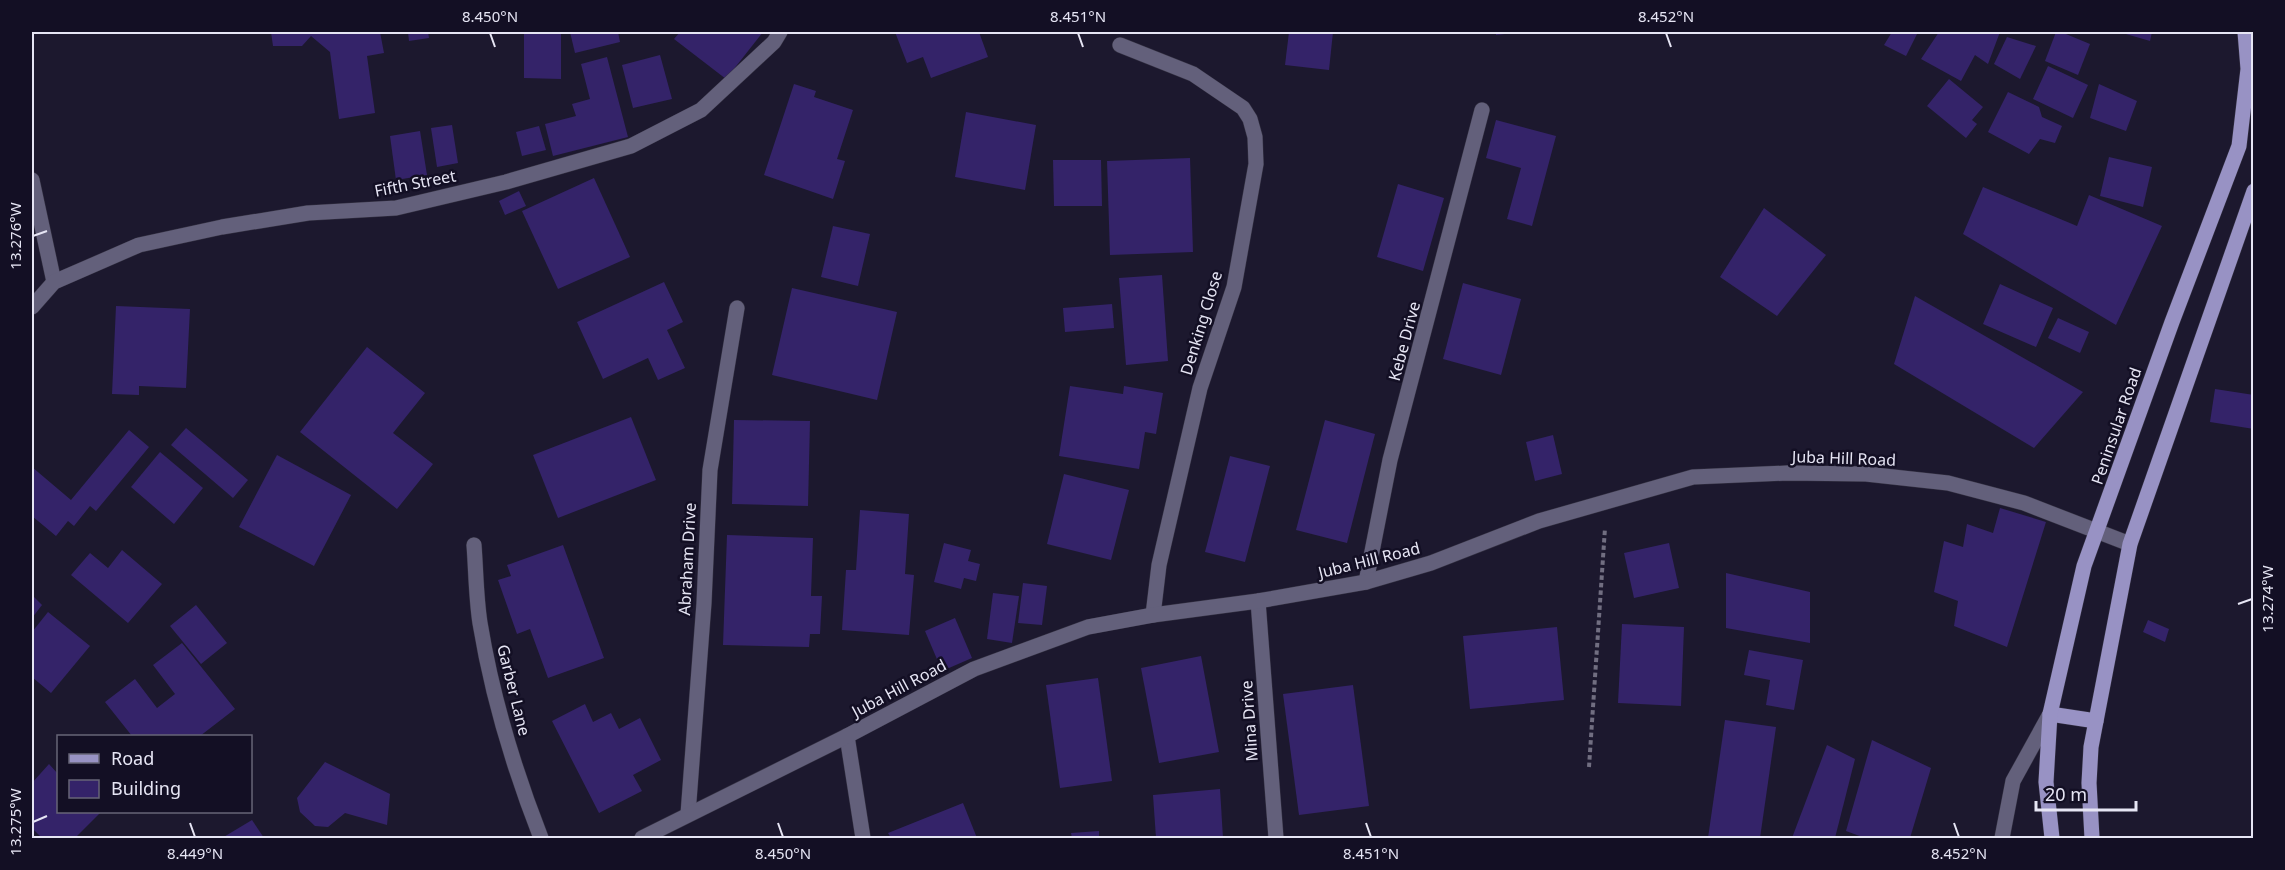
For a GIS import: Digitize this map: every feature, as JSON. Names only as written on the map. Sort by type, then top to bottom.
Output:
[{"type":"main road","name":"Peninsular Road","points":[[2052,838],[2046,782],[2050,714],[2084,566],[2172,322],[2239,146],[2248,69],[2245,32]]},
{"type":"main road","points":[[2092,838],[2089,783],[2091,747],[2130,544],[2253,191]]},
{"type":"main road","points":[[2050,714],[2096,721]]},
{"type":"street","name":"Fifth Street","points":[[32,307],[54,282],[139,245],[222,227],[308,213],[396,208],[506,182],[631,146],[701,110],[774,42],[780,32]]},
{"type":"street","name":"Denking Close","points":[[1120,45],[1193,74],[1243,108],[1250,119],[1255,137],[1256,164],[1234,287],[1200,388],[1159,565],[1153,615]]},
{"type":"street","name":"Kebe Drive","points":[[1366,582],[1390,460],[1482,110]]},
{"type":"street","points":[[32,180],[54,282]]},
{"type":"street","name":"Abraham Drive","points":[[688,814],[704,603],[710,470],[737,308]]},
{"type":"street","name":"Juba Hill Road","points":[[642,838],[847,736],[974,669],[1088,627],[1366,582],[1431,563],[1539,521],[1693,477],[1787,473],[1866,474],[1947,483],[2024,503],[2130,544]]},
{"type":"street","name":"Garber Lane","points":[[474,545],[480,621],[498,709],[527,802],[541,838]]},
{"type":"street","name":"Mina Drive","points":[[1258,601],[1276,838]]},
{"type":"street","points":[[2002,838],[2013,780],[2050,714]]},
{"type":"street","points":[[847,736],[863,838]]},
{"type":"path","points":[[1589,767],[1607,500]]},
{"type":"building","points":[[271,32],[380,32],[384,53],[367,56],[375,113],[339,119],[330,52],[311,36],[302,46],[273,46]]},
{"type":"building","points":[[408,32],[428,32],[429,38],[409,41]]},
{"type":"building","points":[[524,32],[561,32],[561,79],[524,78]]},
{"type":"building","points":[[570,32],[618,32],[620,42],[575,53]]},
{"type":"building","points":[[680,32],[763,32],[726,79],[674,39]]},
{"type":"building","points":[[895,32],[979,32],[988,57],[931,78],[923,57],[907,63]]},
{"type":"building","points":[[1289,32],[1333,32],[1329,70],[1285,65]]},
{"type":"building","points":[[1496,32],[1514,32],[1514,33],[1496,35]]},
{"type":"building","points":[[1892,32],[1918,32],[1906,56],[1884,45]]},
{"type":"building","points":[[1939,32],[2000,32],[1988,64],[1975,55],[1961,81],[1921,59]]},
{"type":"building","points":[[2056,32],[2090,44],[2078,75],[2045,61]]},
{"type":"building","points":[[2119,32],[2152,32],[2150,41]]},
{"type":"building","points":[[2007,37],[2036,46],[2020,79],[1994,64]]},
{"type":"building","points":[[660,55],[672,99],[633,108],[622,65]]},
{"type":"building","points":[[607,57],[628,137],[553,156],[545,124],[576,116],[572,104],[590,99],[581,64]]},
{"type":"building","points":[[2048,66],[2088,85],[2073,118],[2033,99]]},
{"type":"building","points":[[1949,79],[1983,107],[1972,120],[1977,124],[1966,138],[1927,106]]},
{"type":"building","points":[[794,84],[816,91],[814,97],[853,110],[837,159],[845,161],[833,199],[764,175]]},
{"type":"building","points":[[2099,84],[2137,101],[2126,131],[2090,118]]},
{"type":"building","points":[[2008,92],[2039,107],[2042,117],[2062,126],[2055,143],[2040,139],[2029,154],[1988,132]]},
{"type":"building","points":[[966,112],[1036,125],[1025,190],[955,177]]},
{"type":"building","points":[[1496,120],[1556,136],[1532,226],[1507,219],[1521,168],[1486,158]]},
{"type":"building","points":[[452,125],[458,163],[437,167],[431,128]]},
{"type":"building","points":[[539,126],[546,150],[522,156],[516,132]]},
{"type":"building","points":[[420,131],[427,175],[396,180],[390,136]]},
{"type":"building","points":[[2109,157],[2152,167],[2143,207],[2100,196]]},
{"type":"building","points":[[1190,158],[1193,252],[1110,255],[1107,161]]},
{"type":"building","points":[[1053,160],[1101,160],[1102,206],[1054,206]]},
{"type":"building","points":[[594,178],[630,257],[558,289],[522,211]]},
{"type":"building","points":[[1398,184],[1444,198],[1423,271],[1377,257]]},
{"type":"building","points":[[1983,187],[2077,226],[2089,195],[2162,226],[2116,325],[1963,234]]},
{"type":"building","points":[[519,191],[526,206],[505,215],[499,201]]},
{"type":"building","points":[[1764,208],[1826,255],[1777,316],[1720,277]]},
{"type":"building","points":[[833,226],[870,234],[858,286],[821,277]]},
{"type":"building","points":[[1162,275],[1168,361],[1126,365],[1119,278]]},
{"type":"building","points":[[664,282],[683,322],[667,330],[685,368],[658,380],[648,358],[603,379],[577,322]]},
{"type":"building","points":[[1463,283],[1521,299],[1501,375],[1443,359]]},
{"type":"building","points":[[2000,284],[2053,308],[2036,347],[1983,324]]},
{"type":"building","points":[[792,288],[897,312],[877,400],[772,375]]},
{"type":"building","points":[[1915,296],[2083,392],[2034,448],[1894,364]]},
{"type":"building","points":[[1112,304],[1114,328],[1065,332],[1063,308]]},
{"type":"building","points":[[116,306],[190,309],[186,388],[139,386],[139,395],[112,394]]},
{"type":"building","points":[[2058,318],[2089,332],[2080,353],[2048,338]]},
{"type":"building","points":[[367,347],[425,393],[393,433],[433,464],[397,509],[300,432]]},
{"type":"building","points":[[1070,386],[1123,394],[1124,386],[1163,393],[1156,434],[1145,432],[1139,469],[1059,456]]},
{"type":"building","points":[[2215,389],[2254,395],[2254,429],[2210,422]]},
{"type":"building","points":[[631,417],[656,480],[558,518],[533,455]]},
{"type":"building","points":[[734,420],[810,421],[808,506],[732,504]]},
{"type":"building","points":[[1325,420],[1375,434],[1347,543],[1296,530]]},
{"type":"building","points":[[186,428],[248,480],[233,498],[171,445]]},
{"type":"building","points":[[129,430],[149,447],[96,511],[90,506],[74,526],[68,521],[56,536],[32,516],[32,467],[71,500]]},
{"type":"building","points":[[1553,435],[1562,474],[1535,481],[1526,442]]},
{"type":"building","points":[[160,452],[203,488],[174,524],[131,487]]},
{"type":"building","points":[[277,455],[351,495],[314,566],[239,527]]},
{"type":"building","points":[[1230,456],[1270,466],[1245,562],[1205,552]]},
{"type":"building","points":[[1064,474],[1129,490],[1111,560],[1047,544]]},
{"type":"building","points":[[2000,508],[2046,522],[2007,647],[1954,626],[1958,601],[1934,592],[1944,541],[1963,547],[1967,524],[1993,533]]},
{"type":"building","points":[[860,510],[909,514],[905,574],[914,575],[909,635],[842,630],[846,570],[856,570]]},
{"type":"building","points":[[727,535],[813,538],[811,596],[822,596],[820,634],[810,634],[809,647],[723,645]]},
{"type":"building","points":[[944,543],[971,550],[968,561],[980,564],[976,581],[964,578],[961,589],[934,582]]},
{"type":"building","points":[[1669,543],[1679,588],[1634,598],[1624,553]]},
{"type":"building","points":[[563,545],[604,658],[548,678],[530,629],[517,634],[498,580],[511,576],[507,565]]},
{"type":"building","points":[[122,550],[162,584],[128,623],[71,575],[90,553],[108,568]]},
{"type":"building","points":[[1726,573],[1810,592],[1810,643],[1726,628]]},
{"type":"building","points":[[1023,583],[1047,586],[1042,625],[1018,623]]},
{"type":"building","points":[[993,593],[1019,596],[1012,643],[987,639]]},
{"type":"building","points":[[32,595],[42,605],[32,618]]},
{"type":"building","points":[[196,605],[227,643],[201,664],[170,626]]},
{"type":"building","points":[[48,612],[90,646],[51,693],[32,677],[32,632]]},
{"type":"building","points":[[955,618],[972,658],[942,671],[925,631]]},
{"type":"building","points":[[2148,620],[2169,629],[2165,642],[2143,632]]},
{"type":"building","points":[[1622,624],[1684,627],[1681,706],[1618,703]]},
{"type":"building","points":[[1557,627],[1564,700],[1470,709],[1463,636]]},
{"type":"building","points":[[182,643],[235,709],[201,735],[131,735],[105,702],[135,679],[157,708],[175,694],[153,665]]},
{"type":"building","points":[[1749,650],[1803,660],[1794,710],[1766,705],[1770,680],[1744,675]]},
{"type":"building","points":[[1201,656],[1219,752],[1159,763],[1141,668]]},
{"type":"building","points":[[1098,678],[1112,781],[1060,788],[1046,685]]},
{"type":"building","points":[[1353,685],[1369,806],[1299,815],[1283,694]]},
{"type":"building","points":[[585,704],[593,722],[611,713],[619,729],[640,718],[661,760],[633,775],[642,791],[599,813],[552,721]]},
{"type":"building","points":[[1725,720],[1776,727],[1760,838],[1708,838]]},
{"type":"building","points":[[1872,740],[1931,768],[1910,838],[1865,838],[1846,831]]},
{"type":"building","points":[[1827,745],[1855,759],[1835,838],[1792,838]]},
{"type":"building","points":[[325,762],[390,794],[387,825],[345,813],[328,827],[315,826],[300,812],[297,798]]},
{"type":"building","points":[[49,764],[57,773],[57,813],[100,813],[75,838],[42,838],[32,828],[32,783]]},
{"type":"building","points":[[1220,789],[1223,838],[1156,838],[1153,795]]},
{"type":"building","points":[[963,803],[977,838],[891,838],[888,833]]},
{"type":"building","points":[[252,820],[264,838],[222,838]]},
{"type":"building","points":[[1099,831],[1099,838],[1072,838],[1071,833]]}]
